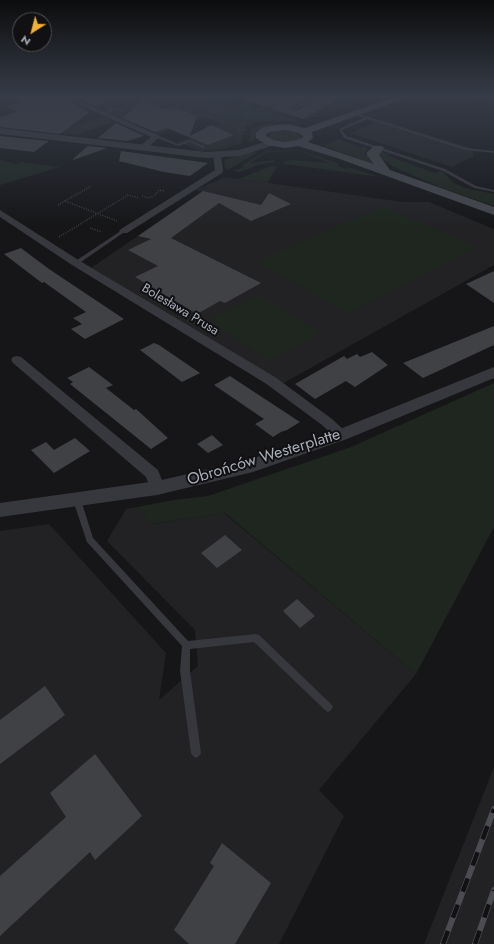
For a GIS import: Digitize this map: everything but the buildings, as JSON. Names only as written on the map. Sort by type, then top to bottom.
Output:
[{"type":"main road","points":[[267,141],[285,145],[296,139]]},
{"type":"main road","points":[[308,139],[341,156],[490,210]]},
{"type":"main road","points":[[378,148],[373,152],[373,155],[386,172]]},
{"type":"street","points":[[68,139],[200,155],[240,153],[267,141]]},
{"type":"street","points":[[143,148],[153,139]]},
{"type":"street","points":[[123,227],[219,171],[222,155]]},
{"type":"street","name":"Bolesława Prusa","points":[[0,213],[76,264],[270,380],[327,422],[341,435]]},
{"type":"street","points":[[17,360],[153,474],[158,488]]},
{"type":"street","name":"Obrońców Westerplatte","points":[[0,510],[158,488],[247,467],[341,435],[494,372]]},
{"type":"lane","points":[[163,139],[178,146],[190,141],[204,147]]},
{"type":"lane","points":[[351,139],[444,170],[472,185],[494,191]]},
{"type":"lane","points":[[435,139],[466,149],[494,152]]},
{"type":"lane","points":[[76,264],[123,227]]},
{"type":"lane","points":[[77,500],[90,540],[186,644],[185,671],[196,754]]},
{"type":"lane","points":[[186,644],[256,638],[328,707]]},
{"type":"path","points":[[58,205],[91,186]]},
{"type":"path","points":[[154,196],[159,190],[166,191]]},
{"type":"path","points":[[47,244],[128,195],[139,198]]},
{"type":"path","points":[[65,201],[99,213],[123,227]]},
{"type":"shaded area","points":[[187,139],[236,139],[235,143],[201,151],[178,142]]},
{"type":"shaded area","points":[[236,139],[243,139],[242,143],[223,149],[201,151],[222,147],[235,143]]},
{"type":"shaded area","points":[[249,139],[255,139],[255,140],[249,142]]},
{"type":"shaded area","points":[[273,139],[298,139],[285,142]]},
{"type":"shaded area","points":[[338,139],[360,147],[367,147],[365,153],[375,163],[374,164],[325,146]]},
{"type":"shaded area","points":[[368,139],[442,139],[471,148],[474,156],[452,167]]},
{"type":"shaded area","points":[[256,151],[256,153],[228,170],[225,168],[224,162],[227,159]]},
{"type":"shaded area","points":[[266,151],[302,152],[267,152],[250,163],[275,160],[273,162],[258,165],[240,172],[233,171],[244,167],[241,166]]},
{"type":"shaded area","points":[[379,151],[389,154],[388,156],[435,173],[440,171],[443,172],[454,183],[465,188],[494,194],[494,206],[439,187],[392,166],[378,156]]},
{"type":"shaded area","points":[[305,152],[339,164],[337,166],[346,169],[348,167],[380,177],[285,164],[283,162],[291,160],[330,163],[304,153]]},
{"type":"shaded area","points":[[0,160],[16,164],[21,162],[60,167],[0,185]]},
{"type":"shaded area","points":[[271,166],[277,167],[267,183],[239,179]]},
{"type":"shaded area","points":[[225,177],[403,202],[429,202],[494,229],[494,265],[282,384],[91,268],[202,192],[195,190]]},
{"type":"shaded area","points":[[384,206],[476,247],[348,314],[257,261]]},
{"type":"shaded area","points":[[259,295],[321,333],[269,361],[208,319]]},
{"type":"shaded area","points":[[494,383],[494,527],[416,674],[225,513],[151,524],[137,507],[174,500],[208,496],[351,447]]},
{"type":"shaded area","points":[[137,507],[152,524],[224,513],[416,674],[319,790],[344,816],[279,944],[0,944],[0,531],[49,524],[166,653],[159,700],[198,666],[195,630],[107,541],[126,509]]},
{"type":"shaded area","points":[[494,767],[494,944],[424,944]]},
{"type":"railway","points":[[443,944],[494,809]]},
{"type":"railway","points":[[475,944],[494,890]]}]
